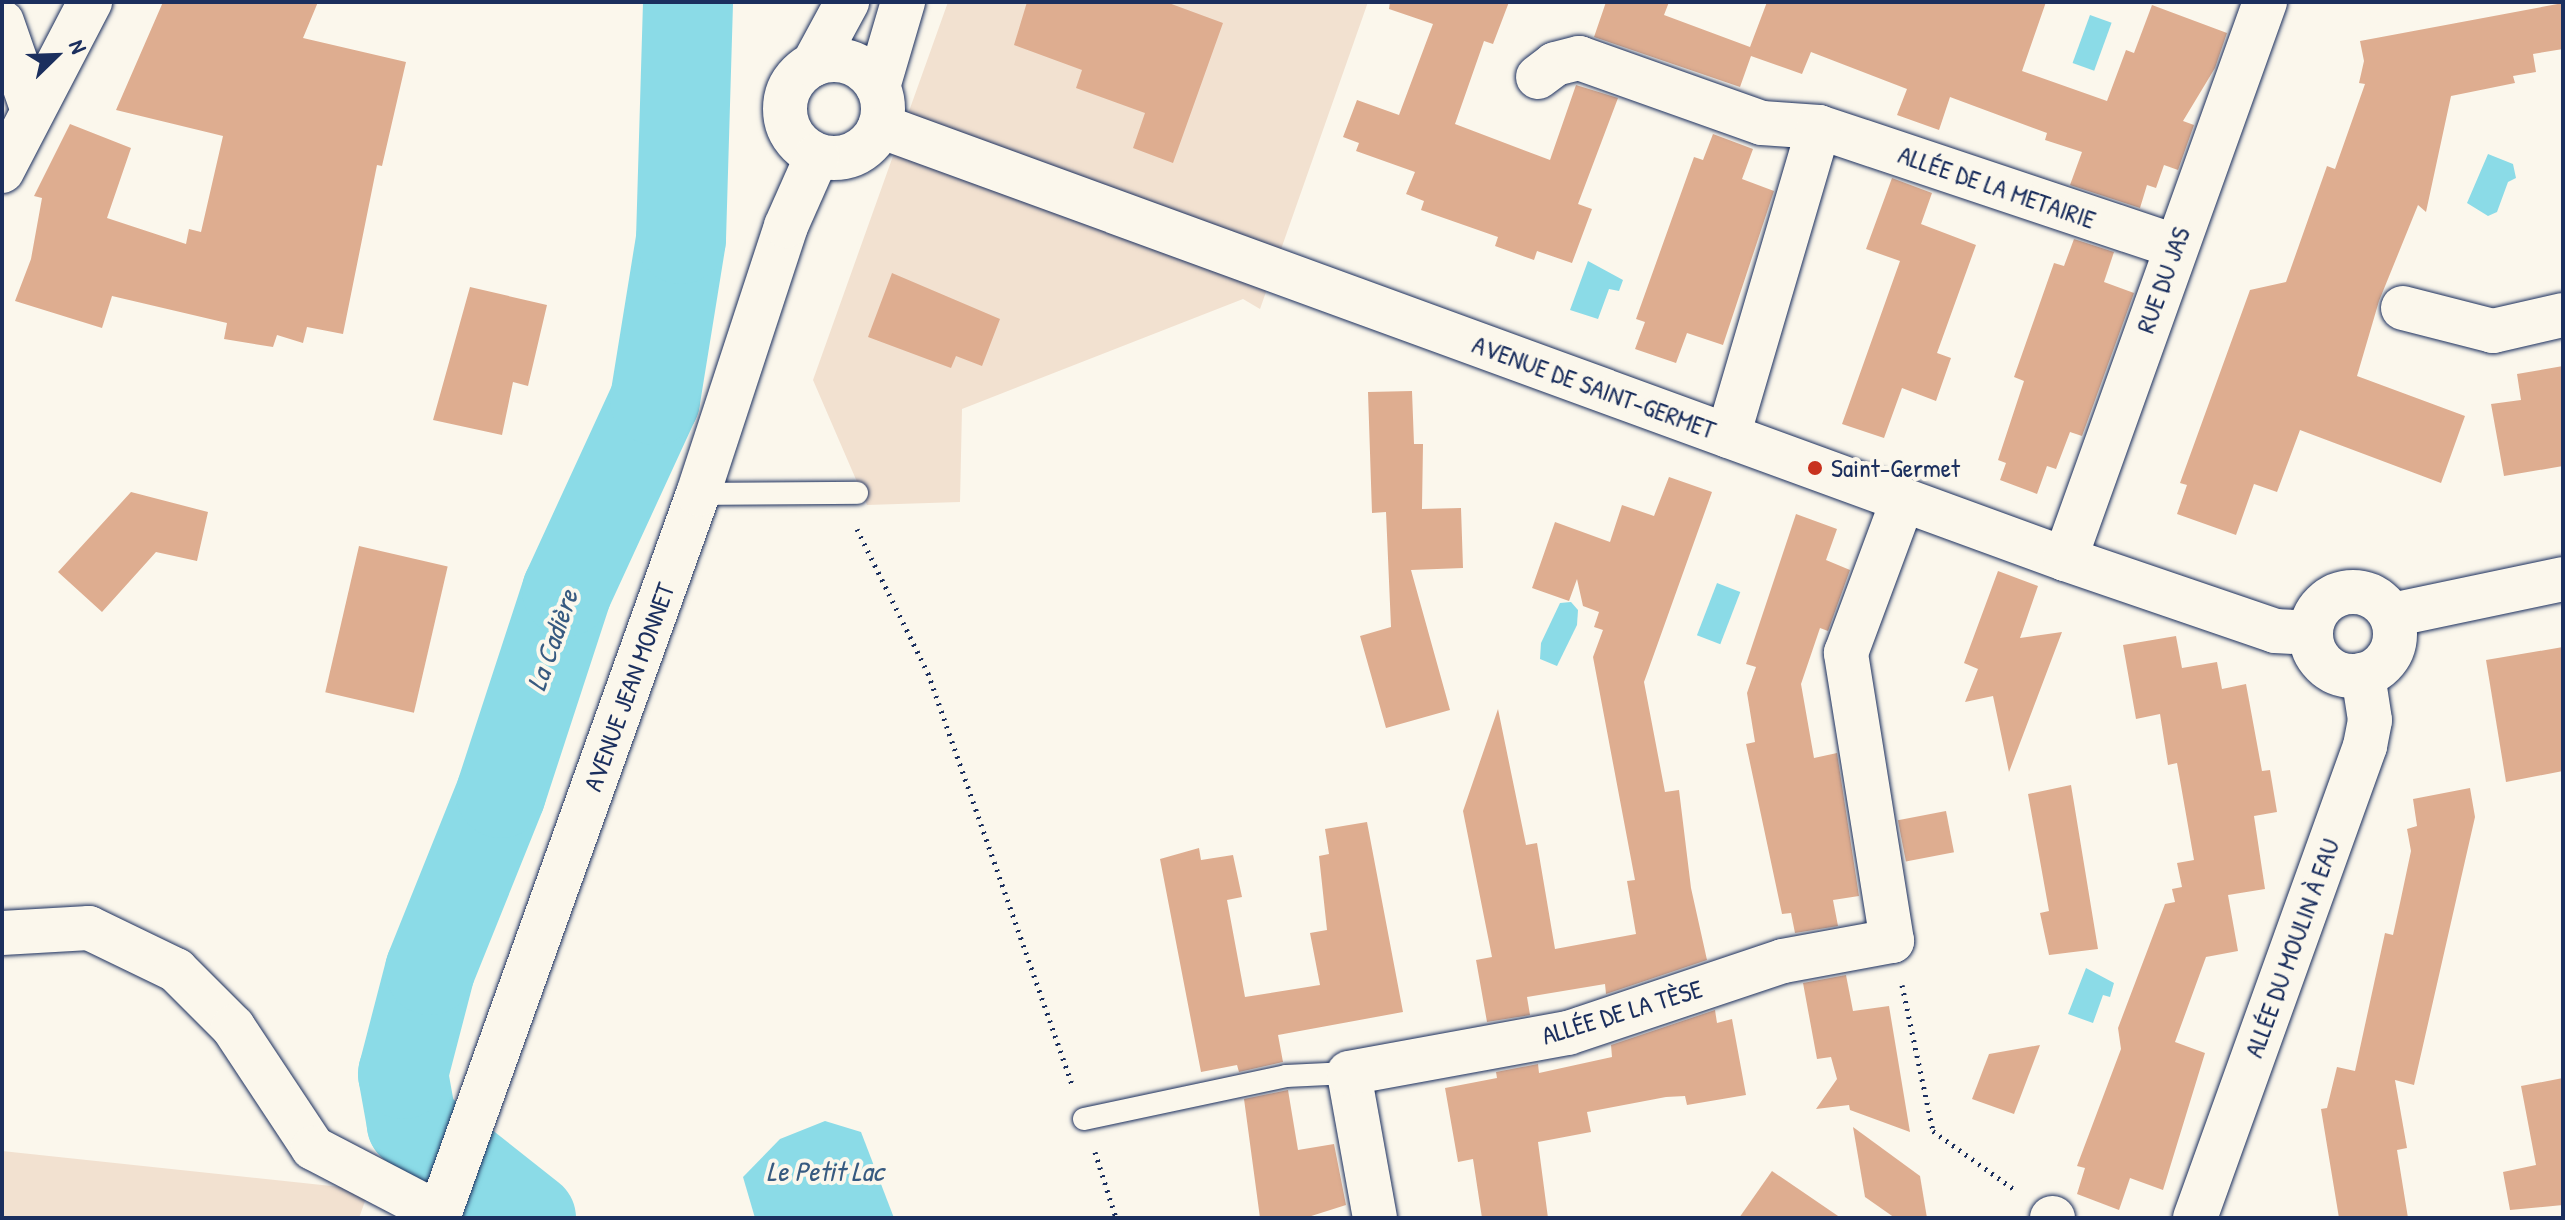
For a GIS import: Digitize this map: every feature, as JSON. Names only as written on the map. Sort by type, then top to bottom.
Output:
[{"type":"street","points":[[2,171],[90,2]]},
{"type":"street","points":[[847,2],[813,65],[798,76],[784,111],[789,130],[817,156],[855,154],[879,106],[903,2]]},
{"type":"street","name":"RUE DU JAS","points":[[2065,559],[2265,2]]},
{"type":"street","points":[[2,22],[33,111]]},
{"type":"street","name":"ALLÉE DE LA METAIRIE","points":[[1538,77],[1555,64],[1579,58],[1762,123],[1819,127],[2175,246]]},
{"type":"street","points":[[813,65],[850,63],[879,106]]},
{"type":"street","name":"AVENUE DE SAINT-GERMET","points":[[879,106],[1728,436],[2065,559],[2275,631],[2310,633]]},
{"type":"street","points":[[1728,436],[1819,127]]},
{"type":"street","name":"AVENUE JEAN MONNET","points":[[443,1205],[698,494],[786,226],[817,156]]},
{"type":"street","points":[[2403,308],[2493,331],[2563,315]]},
{"type":"street","points":[[1892,941],[1846,653],[1903,500]]},
{"type":"street","points":[[2392,615],[2563,579]]},
{"type":"street","points":[[2344,592],[2371,595],[2392,615],[2392,652],[2375,671],[2363,675],[2350,677],[2327,667],[2310,633],[2320,607],[2344,592]]},
{"type":"street","name":"ALLÉE DU MOULIN À EAU","points":[[2195,1218],[2365,746],[2370,720],[2363,675]]},
{"type":"street","points":[[2,933],[89,928],[176,970],[233,1027],[313,1148],[443,1205]]},
{"type":"street","name":"ALLÉE DE LA TÈSE","points":[[1349,1073],[1568,1033],[1783,961],[1892,941]]},
{"type":"street","points":[[1349,1073],[1375,1218]]},
{"type":"lane","points":[[698,494],[847,493]]},
{"type":"lane","points":[[1084,1119],[1286,1076],[1349,1073]]},
{"type":"path","points":[[847,493],[928,673],[1116,1218]]},
{"type":"path","points":[[1892,941],[1933,1131],[2053,1218]]},
{"type":"shaded area","points":[[948,2],[1368,2],[1260,309],[1243,299],[962,409],[960,502],[867,505],[813,380]]},
{"type":"shaded area","points":[[2,1151],[369,1190],[359,1218],[2,1218]]},
{"type":"water","points":[[2090,15],[2112,23],[2094,71],[2073,63]]},
{"type":"water","points":[[2488,154],[2513,164],[2516,178],[2508,182],[2497,212],[2488,216],[2467,203]]},
{"type":"water","points":[[1588,261],[1623,280],[1619,291],[1609,289],[1598,319],[1570,310]]},
{"type":"water","points":[[1717,583],[1740,592],[1720,644],[1697,635]]},
{"type":"water","points":[[1571,602],[1578,610],[1577,625],[1557,666],[1540,659],[1541,643],[1560,603]]},
{"type":"water","points":[[2086,968],[2114,983],[2110,997],[2103,995],[2093,1023],[2068,1014]]},
{"type":"water","name":"Le Petit Lac","points":[[825,1121],[861,1132],[894,1218],[755,1218],[743,1177],[780,1139]]},
{"type":"building","points":[[163,2],[318,2],[303,38],[406,62],[382,166],[377,165],[343,334],[307,327],[303,343],[277,335],[273,347],[224,339],[227,323],[112,296],[102,328],[15,301],[31,259],[42,198],[34,196],[70,124],[131,148],[107,218],[186,244],[189,229],[201,232],[223,136],[116,110]]},
{"type":"building","points":[[1027,2],[1166,2],[1223,23],[1173,163],[1133,148],[1145,113],[1076,88],[1082,70],[1014,45]]},
{"type":"building","points":[[1390,2],[1509,2],[1493,44],[1484,41],[1455,124],[1550,160],[1576,85],[1618,98],[1578,204],[1592,209],[1572,263],[1537,251],[1534,260],[1495,246],[1498,237],[1421,210],[1424,201],[1406,194],[1415,172],[1356,151],[1359,143],[1343,137],[1357,100],[1399,115],[1433,24],[1389,9]]},
{"type":"building","points":[[1606,2],[1669,2],[1664,15],[1750,47],[1767,2],[2046,2],[2022,71],[2107,101],[2126,50],[2134,53],[2152,5],[2227,33],[2215,68],[2183,121],[2194,125],[2178,170],[2164,165],[2156,188],[2147,185],[2140,208],[2070,185],[2082,152],[2045,140],[2047,133],[1950,97],[1939,130],[1897,115],[1907,89],[1811,52],[1802,74],[1751,56],[1740,87],[1594,37]]},
{"type":"building","points":[[2563,3],[2563,49],[2533,54],[2536,72],[2513,76],[2515,83],[2451,96],[2426,212],[2418,205],[2379,301],[2357,376],[2465,416],[2441,483],[2300,430],[2277,492],[2254,484],[2236,535],[2177,514],[2187,485],[2180,483],[2250,290],[2286,282],[2327,166],[2335,169],[2365,84],[2359,83],[2364,61],[2360,41]]},
{"type":"building","points":[[1713,134],[1753,149],[1742,179],[1774,191],[1723,345],[1687,333],[1676,363],[1635,349],[1645,322],[1636,319],[1694,157],[1703,160]]},
{"type":"building","points":[[1892,178],[1932,193],[1921,224],[1976,245],[1937,353],[1951,358],[1936,401],[1902,388],[1884,438],[1842,424],[1900,261],[1866,249]]},
{"type":"building","points":[[2074,239],[2114,252],[2104,282],[2134,293],[2082,436],[2070,432],[2056,469],[2047,466],[2037,494],[2000,480],[2006,463],[1998,460],[2024,381],[2014,377],[2054,263],[2064,266]]},
{"type":"building","points":[[892,273],[1000,319],[982,366],[956,356],[951,368],[868,337]]},
{"type":"building","points":[[470,287],[547,305],[528,386],[513,382],[502,435],[433,420]]},
{"type":"building","points":[[2563,366],[2563,466],[2504,476],[2491,404],[2521,400],[2517,374]]},
{"type":"building","points":[[1412,391],[1414,444],[1423,444],[1422,509],[1461,508],[1463,568],[1411,570],[1450,710],[1386,728],[1360,636],[1391,627],[1386,512],[1372,513],[1368,392]]},
{"type":"building","points":[[1669,477],[1712,492],[1644,682],[1665,792],[1679,790],[1691,888],[1707,960],[1606,994],[1605,984],[1527,997],[1530,1015],[1487,1022],[1476,960],[1492,957],[1463,811],[1498,709],[1526,845],[1537,843],[1555,949],[1636,934],[1627,881],[1635,880],[1593,657],[1603,630],[1594,627],[1599,612],[1583,606],[1577,579],[1569,601],[1532,588],[1555,522],[1610,542],[1622,505],[1654,516]]},
{"type":"building","points":[[131,492],[208,512],[197,561],[156,552],[102,612],[58,572]]},
{"type":"building","points":[[1796,514],[1837,529],[1826,560],[1850,570],[1828,631],[1820,628],[1801,684],[1814,758],[1837,753],[1859,896],[1833,900],[1838,926],[1795,933],[1791,913],[1782,914],[1746,744],[1755,742],[1747,693],[1756,667],[1746,664]]},
{"type":"building","points":[[359,546],[448,566],[414,713],[325,692]]},
{"type":"building","points":[[1998,571],[2038,586],[2020,638],[2062,632],[2009,772],[1993,696],[1965,702],[1978,669],[1964,663]]},
{"type":"building","points":[[2176,636],[2182,668],[2217,662],[2222,689],[2246,684],[2262,771],[2270,770],[2277,812],[2254,816],[2265,889],[2228,895],[2238,951],[2206,957],[2175,1042],[2205,1053],[2163,1190],[2130,1178],[2119,1210],[2077,1194],[2085,1168],[2077,1166],[2121,1049],[2118,1028],[2165,904],[2175,902],[2172,889],[2182,887],[2177,863],[2194,860],[2177,763],[2168,765],[2160,714],[2136,719],[2123,645]]},
{"type":"building","points":[[2563,647],[2563,771],[2506,782],[2486,660]]},
{"type":"building","points":[[2071,785],[2098,949],[2049,955],[2040,913],[2049,911],[2028,794]]},
{"type":"building","points":[[2470,788],[2475,817],[2414,1085],[2395,1080],[2407,1148],[2397,1150],[2408,1218],[2339,1218],[2321,1109],[2327,1108],[2337,1067],[2355,1071],[2385,933],[2393,935],[2400,903],[2411,851],[2407,829],[2417,826],[2413,799]]},
{"type":"building","points":[[1946,811],[1954,852],[1906,862],[1898,820]]},
{"type":"building","points":[[1367,822],[1403,1012],[1278,1035],[1283,1062],[1239,1072],[1237,1065],[1201,1072],[1160,859],[1199,848],[1201,860],[1233,855],[1242,897],[1227,900],[1245,997],[1320,985],[1310,933],[1327,930],[1319,856],[1329,854],[1325,829]]},
{"type":"building","points":[[1846,975],[1853,1011],[1889,1006],[1910,1132],[1850,1110],[1849,1105],[1816,1109],[1837,1079],[1831,1057],[1817,1059],[1803,983]]},
{"type":"building","points":[[1715,1010],[1717,1023],[1732,1019],[1746,1095],[1687,1105],[1685,1096],[1666,1097],[1587,1112],[1591,1132],[1538,1142],[1548,1218],[1482,1218],[1473,1159],[1458,1162],[1445,1088],[1497,1078],[1496,1072],[1538,1064],[1539,1073],[1612,1057],[1611,1045]]},
{"type":"building","points":[[2040,1045],[2014,1114],[1972,1099],[1989,1054]]},
{"type":"building","points":[[2563,1078],[2563,1205],[2510,1210],[2503,1172],[2536,1165],[2521,1086]]},
{"type":"building","points":[[1288,1090],[1298,1150],[1334,1144],[1346,1205],[1305,1218],[1260,1218],[1244,1099]]},
{"type":"building","points":[[1853,1127],[1920,1176],[1927,1218],[1895,1218],[1865,1197]]},
{"type":"building","points":[[1772,1171],[1841,1218],[1739,1218]]},
{"type":"waterway","name":"La Cadière","points":[[531,1218],[412,1124],[403,1074],[430,970],[501,793],[567,591],[655,400],[681,239],[688,2]]},
{"type":"place","name":"Saint-Germet","points":[[1815,468]]}]
